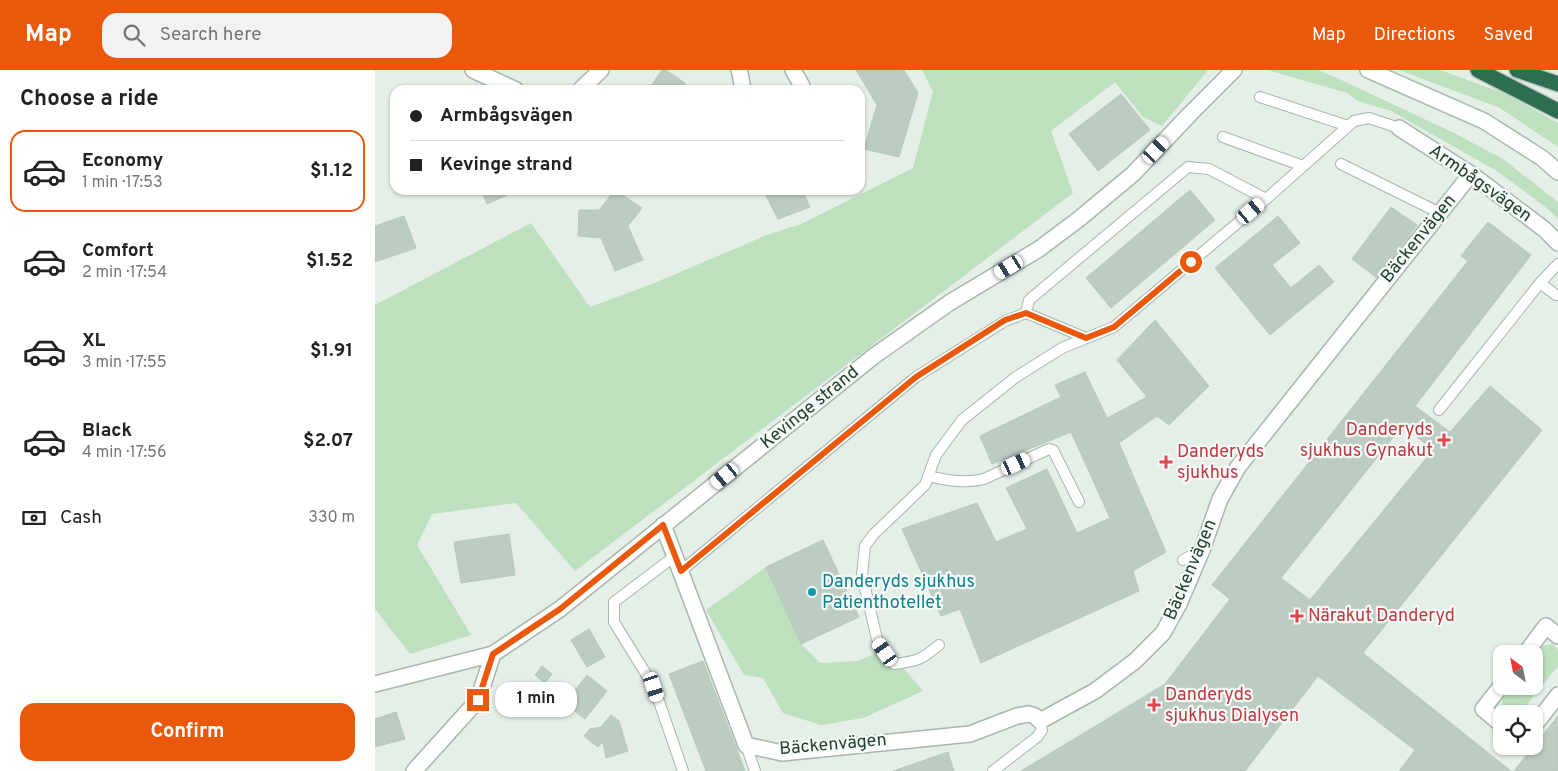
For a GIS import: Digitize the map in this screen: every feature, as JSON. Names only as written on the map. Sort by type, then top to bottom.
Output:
[{"type":"highway","points":[[1478,70],[1558,111]]},
{"type":"highway","points":[[1517,70],[1558,84]]},
{"type":"street","points":[[473,70],[505,85]]},
{"type":"street","points":[[585,85],[601,70]]},
{"type":"street","points":[[739,70],[742,85]]},
{"type":"street","points":[[793,70],[801,85]]},
{"type":"street","name":"Kevinge strand","points":[[375,684],[493,654],[560,609],[874,356],[949,303],[1039,249],[1079,219],[1133,174],[1234,70]]},
{"type":"street","points":[[1368,70],[1484,121],[1542,158],[1558,172]]},
{"type":"street","name":"Armbågsvägen","points":[[1399,128],[1471,174],[1544,229],[1558,243]]},
{"type":"street","name":"Bäckenvägen","points":[[746,745],[782,753],[970,734],[1017,716],[1029,714],[1035,716],[1040,721],[1095,691],[1135,661],[1163,633],[1179,604],[1202,550],[1219,499],[1238,467],[1471,174]]},
{"type":"street","points":[[663,525],[746,745]]},
{"type":"street","points":[[1536,645],[1552,631]]},
{"type":"street","points":[[414,771],[478,700],[493,654]]},
{"type":"street","points":[[1493,717],[1483,709],[1494,695]]},
{"type":"street","points":[[1543,714],[1558,695]]},
{"type":"lane","points":[[1260,97],[1348,126]]},
{"type":"lane","points":[[939,645],[923,658],[894,664],[877,639],[863,575],[865,546],[873,535],[925,485],[936,455],[962,420],[1016,377],[1062,348],[1114,327],[1266,199],[1354,121],[1369,118],[1399,128]]},
{"type":"lane","points":[[1223,137],[1303,166]]},
{"type":"lane","points":[[1341,164],[1440,213]]},
{"type":"lane","points":[[1026,313],[1029,300],[1188,167],[1209,169],[1266,199]]},
{"type":"lane","points":[[1439,410],[1540,283],[1558,264]]},
{"type":"lane","points":[[1540,283],[1556,295]]},
{"type":"lane","points":[[681,571],[916,377],[1005,320],[1026,313],[1086,338]]},
{"type":"lane","points":[[928,476],[955,482],[973,482],[984,479],[1049,449],[1053,450],[1079,502]]},
{"type":"lane","points":[[1183,560],[1202,550]]},
{"type":"lane","points":[[675,556],[614,602],[614,622],[654,687],[683,771]]},
{"type":"lane","points":[[993,771],[1037,737],[1042,730],[1040,721]]},
{"type":"lane","points":[[746,745],[755,771]]},
{"type":"green space","points":[[922,70],[1208,70],[1162,126],[1143,117],[1115,82],[1051,131],[1073,193],[575,571],[516,503],[432,514],[417,545],[471,635],[410,654],[375,609],[375,305],[531,223],[590,307],[652,284],[767,235],[801,224],[859,195],[865,195],[865,192],[913,168],[933,91]]},
{"type":"green space","points":[[1267,70],[1318,70],[1454,133],[1503,159],[1558,202],[1558,219],[1548,209],[1497,171],[1391,111],[1358,101],[1347,93]]},
{"type":"green space","points":[[1399,70],[1440,70],[1506,94],[1558,123],[1558,147],[1500,108]]},
{"type":"green space","points":[[766,567],[801,644],[820,663],[857,661],[887,649],[923,691],[863,718],[821,725],[783,713],[763,678],[744,675],[706,610]]},
{"type":"green space","points":[[1552,644],[1558,649],[1558,666],[1543,684],[1543,646]]},
{"type":"green space","points":[[1505,695],[1534,695],[1526,705],[1503,705],[1502,699]]},
{"type":"building","points":[[662,70],[666,70],[685,83],[684,85],[652,85]]},
{"type":"building","points":[[856,70],[904,70],[918,93],[899,157],[865,149],[877,105]]},
{"type":"building","points":[[1121,94],[1150,130],[1098,171],[1069,134]]},
{"type":"building","points":[[1190,190],[1215,220],[1111,308],[1086,278]]},
{"type":"building","points":[[483,195],[507,195],[487,204]]},
{"type":"building","points":[[611,195],[622,195],[642,208],[628,226],[643,260],[615,271],[601,238],[578,236],[579,210],[599,210]]},
{"type":"building","points":[[766,195],[804,195],[810,207],[778,219]]},
{"type":"building","points":[[1391,207],[1417,225],[1377,278],[1352,259]]},
{"type":"building","points":[[404,216],[416,248],[375,262],[375,226]]},
{"type":"building","points":[[1278,216],[1300,243],[1272,265],[1291,288],[1319,265],[1334,282],[1270,335],[1215,268]]},
{"type":"building","name":"Danderyds sjukhus","points":[[1488,222],[1531,255],[1415,406],[1450,432],[1490,386],[1542,430],[1363,653],[1511,771],[1399,771],[1415,750],[1318,676],[1245,771],[1021,771],[1165,684],[1230,599],[1212,585],[1468,261],[1461,256]],"holes":[[[1403,425],[1433,450],[1310,600],[1281,578]]]},
{"type":"building","points":[[1155,320],[1209,386],[1169,425],[1157,416],[1119,443],[1166,552],[1133,571],[1139,591],[981,663],[960,609],[941,616],[902,529],[977,503],[996,542],[1027,529],[1006,488],[1047,469],[1077,533],[1110,518],[1071,432],[992,464],[980,436],[1061,397],[1055,385],[1085,372],[1107,418],[1147,397],[1117,360]]},
{"type":"building","points":[[509,534],[515,575],[461,583],[454,542]]},
{"type":"building","name":"Danderyds sjukhus Patienthotellet","points":[[823,540],[859,617],[801,644],[766,567]]},
{"type":"building","points":[[589,629],[605,657],[587,667],[571,640]]},
{"type":"building","points":[[703,661],[745,771],[706,771],[669,674]]},
{"type":"building","points":[[542,666],[552,674],[545,683],[535,675]]},
{"type":"building","points":[[587,675],[607,691],[585,719],[565,703]]},
{"type":"building","points":[[396,712],[405,739],[375,747],[375,719]]},
{"type":"building","points":[[611,715],[619,721],[628,751],[606,758],[603,742],[598,747],[584,736],[590,729],[601,727]]},
{"type":"building","points":[[1558,716],[1558,771],[1514,771],[1527,755],[1543,755],[1543,735]]},
{"type":"building","points":[[948,752],[954,771],[893,771]]},
{"type":"place","name":"Danderyds sjukhus Gynakut","points":[[1444,440]]},
{"type":"place","name":"Danderyds sjukhus","points":[[1166,462]]},
{"type":"place","name":"Danderyds sjukhus Patienthotellet","points":[[812,592]]},
{"type":"place","name":"Närakut Danderyd","points":[[1297,616]]},
{"type":"place","name":"Danderyds sjukhus Dialysen","points":[[1154,705]]},
{"type":"route","points":[[478,700],[493,654],[560,609],[663,525],[681,571],[916,377],[1005,320],[1026,313],[1086,338],[1114,327],[1191,262]]}]
